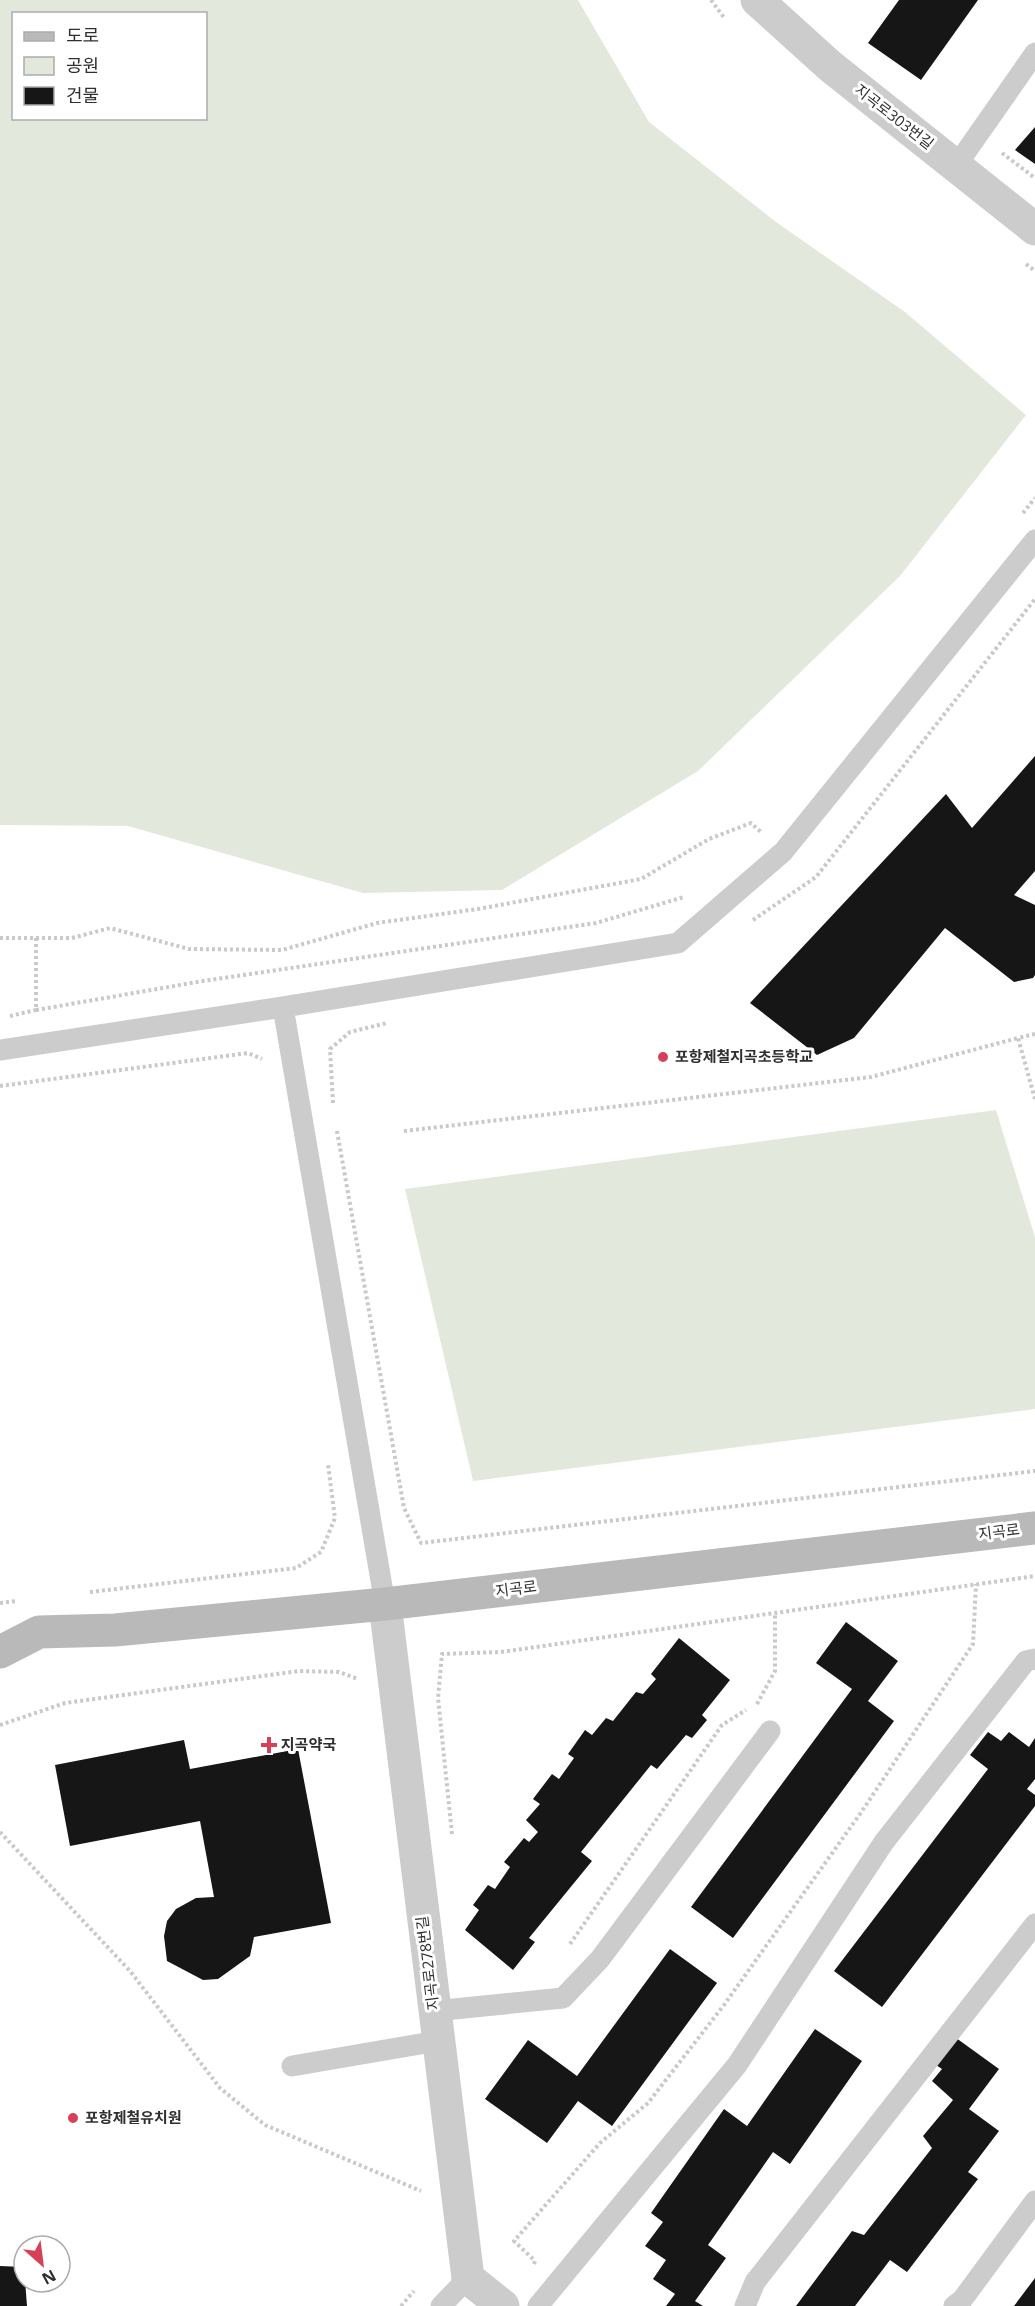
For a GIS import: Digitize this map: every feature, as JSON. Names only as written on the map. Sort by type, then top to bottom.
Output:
[{"type":"main road","name":"지곡로","points":[[0,1652],[39,1632],[116,1630],[385,1604],[1035,1528]]},
{"type":"street","name":"지곡로303번길","points":[[757,0],[830,66],[1035,228]]},
{"type":"street","name":"지곡로278번길","points":[[385,1604],[468,2278]]},
{"type":"street","points":[[468,2278],[503,2306]]},
{"type":"lane","points":[[956,166],[1035,53]]},
{"type":"lane","points":[[0,1050],[678,943],[783,852],[1035,540]]},
{"type":"lane","points":[[283,1007],[385,1604]]},
{"type":"lane","points":[[538,2306],[737,2066],[884,1842],[1026,1661],[1035,1659]]},
{"type":"lane","points":[[292,2066],[436,2026],[563,1998],[600,1959],[770,1731]]},
{"type":"lane","points":[[745,2306],[755,2282],[1035,1924]]},
{"type":"lane","points":[[954,2306],[962,2300],[1035,2201]]},
{"type":"lane","points":[[441,2306],[468,2278]]},
{"type":"path","points":[[997,149],[1035,178]]},
{"type":"path","points":[[0,938],[72,938],[110,927],[189,949],[282,950],[377,923],[478,909],[641,879],[709,839],[751,823],[761,832],[753,839]]},
{"type":"path","points":[[0,1017],[203,981],[596,923],[683,898],[691,890]]},
{"type":"path","points":[[36,938],[36,1010]]},
{"type":"path","points":[[404,1131],[871,1077],[1035,1034]]},
{"type":"path","points":[[1018,1038],[1035,1099]]},
{"type":"path","points":[[0,1086],[248,1053],[264,1060]]},
{"type":"path","points":[[332,1102],[334,1114]]},
{"type":"path","points":[[336,1125],[404,1508],[421,1544],[1035,1472]]},
{"type":"path","points":[[83,1593],[296,1568],[321,1552],[335,1518],[327,1459]]},
{"type":"path","points":[[438,1698],[442,1654],[501,1652],[1035,1576]]},
{"type":"path","points":[[532,2271],[535,2261],[514,2241],[600,2143],[648,2103],[724,2006],[860,1814],[973,1644],[976,1584]]},
{"type":"path","points":[[0,1603],[24,1600]]},
{"type":"path","points":[[566,1950],[722,1725],[757,1703],[775,1671],[775,1613]]},
{"type":"path","points":[[0,1725],[65,1703],[299,1671],[339,1672],[364,1682]]},
{"type":"path","points":[[757,1703],[770,1731]]},
{"type":"path","points":[[0,1833],[130,1971],[220,2088],[265,2125],[420,2189],[423,2198]]},
{"type":"path","points":[[401,2306],[416,2289]]},
{"type":"green space","points":[[0,0],[578,0],[649,122],[776,222],[905,312],[1026,415],[900,576],[698,771],[502,890],[363,893],[128,826],[0,825]]},
{"type":"green space","points":[[996,1110],[1035,1237],[1035,1409],[473,1481],[405,1189]]},
{"type":"building","points":[[899,0],[978,0],[921,80],[868,43]]},
{"type":"building","points":[[1035,127],[1035,164],[1015,150]]},
{"type":"building","name":"포항제철지곡초등학교","points":[[1035,756],[1035,871],[1014,895],[1035,905],[1035,975],[1033,978],[1014,982],[945,928],[854,1038],[817,1055],[750,1003],[946,794],[972,828]]},
{"type":"building","points":[[846,1622],[898,1661],[868,1701],[894,1721],[733,1938],[691,1907],[852,1689],[816,1663]]},
{"type":"building","points":[[679,1638],[730,1680],[702,1715],[707,1720],[692,1738],[686,1735],[657,1769],[651,1765],[581,1852],[592,1861],[529,1938],[535,1942],[513,1970],[465,1930],[479,1910],[473,1905],[488,1885],[495,1889],[510,1867],[504,1862],[524,1838],[529,1842],[538,1832],[526,1820],[540,1804],[533,1799],[552,1774],[559,1779],[574,1758],[568,1754],[585,1730],[592,1735],[606,1718],[613,1721],[636,1692],[643,1694],[656,1679],[651,1674]]},
{"type":"building","points":[[988,1732],[1001,1741],[1009,1732],[1029,1747],[1035,1738],[1035,1779],[1027,1789],[1035,1795],[1035,1806],[882,2007],[834,1971],[988,1769],[970,1755]]},
{"type":"building","points":[[184,1740],[190,1769],[298,1749],[331,1923],[254,1937],[250,1956],[218,1979],[203,1980],[167,1961],[164,1936],[167,1921],[176,1909],[196,1898],[214,1897],[200,1821],[70,1846],[55,1765]]},
{"type":"building","points":[[670,1949],[717,1983],[612,2126],[578,2101],[547,2143],[485,2099],[528,2040],[577,2076]]},
{"type":"building","points":[[815,2029],[862,2061],[790,2164],[773,2152],[708,2245],[726,2258],[695,2301],[703,2306],[666,2306],[675,2294],[653,2279],[666,2260],[645,2246],[663,2222],[651,2213],[724,2109],[747,2126]]},
{"type":"building","points":[[952,2035],[999,2069],[969,2109],[999,2131],[968,2172],[978,2179],[907,2272],[890,2260],[855,2306],[796,2306],[852,2231],[864,2235],[932,2148],[923,2136],[953,2100],[932,2081],[942,2069],[930,2061]]},
{"type":"building","points":[[0,2266],[12,2266],[12,2294],[26,2294],[27,2306],[0,2306]]},
{"type":"building","points":[[1035,2278],[1035,2306],[1014,2306]]},
{"type":"place","name":"포항제철지곡초등학교","points":[[663,1057]]},
{"type":"place","name":"지곡약국","points":[[269,1745]]},
{"type":"place","name":"포항제철유치원","points":[[73,2118]]}]
